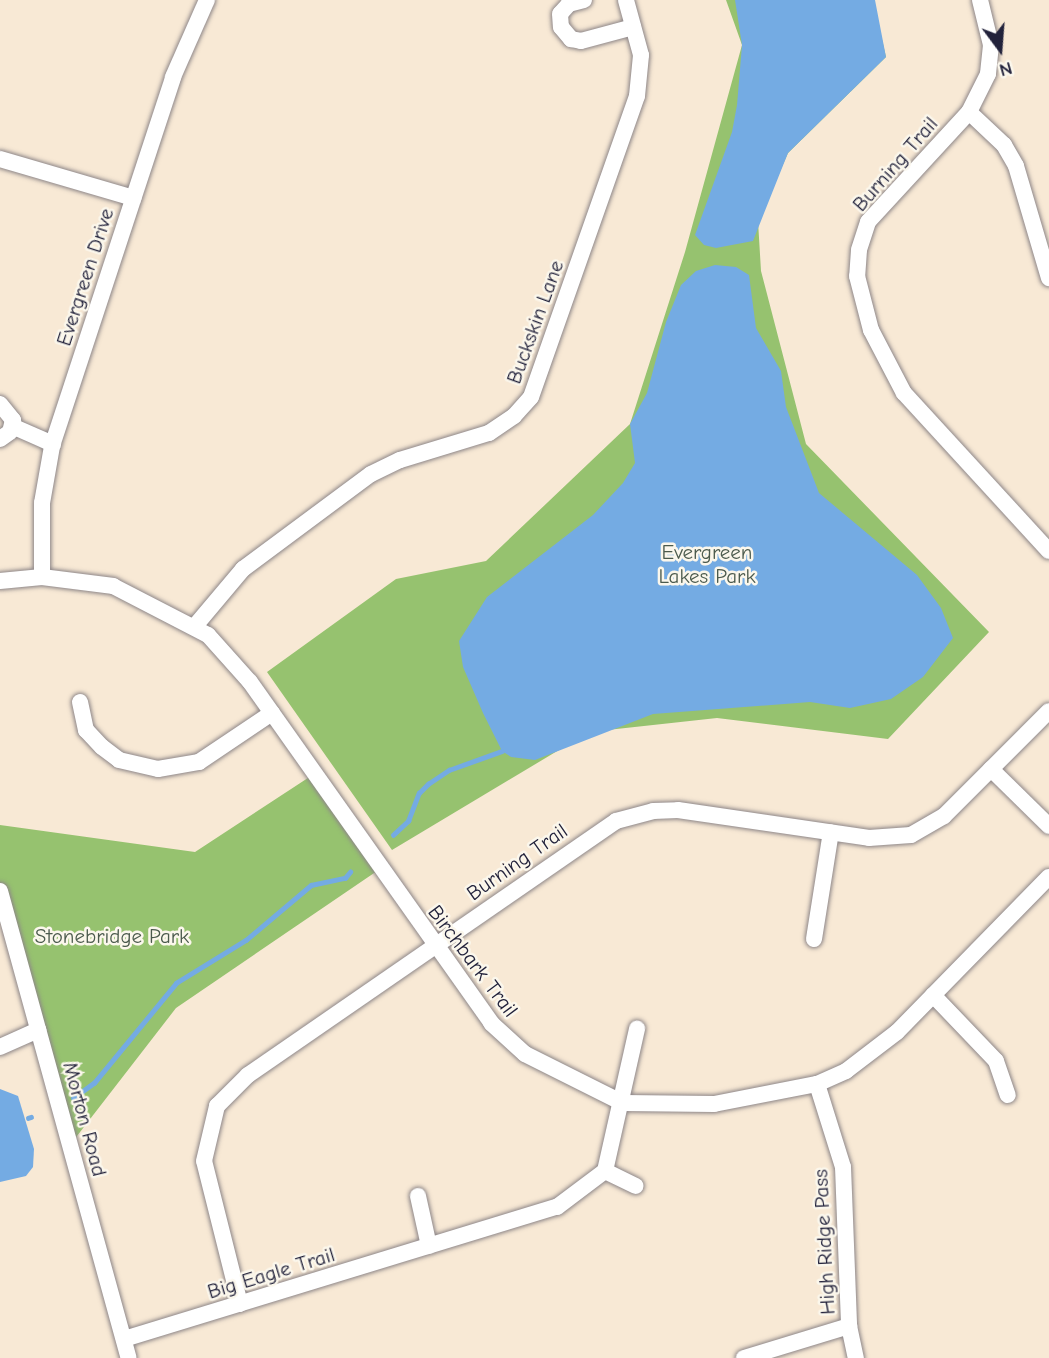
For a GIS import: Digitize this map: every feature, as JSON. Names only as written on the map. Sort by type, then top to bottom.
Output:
[{"type":"street","name":"Evergreen Drive","points":[[42,577],[42,503],[52,444],[173,77],[207,0]]},
{"type":"street","points":[[584,0],[569,4],[560,14],[561,27],[571,40],[581,41],[634,27]]},
{"type":"street","name":"Buckskin Lane","points":[[195,626],[243,569],[371,474],[400,460],[489,433],[531,397],[637,96],[641,69],[626,0]]},
{"type":"street","name":"Burning Trail","points":[[980,0],[990,59],[969,112],[868,222],[858,256],[860,292],[881,355],[904,393],[1049,551]]},
{"type":"street","points":[[969,112],[1004,145],[1016,166],[1049,278]]},
{"type":"street","points":[[0,159],[133,198]]},
{"type":"street","points":[[0,404],[12,414],[12,426],[0,439]]},
{"type":"street","points":[[12,426],[52,444]]},
{"type":"street","name":"Birchbark Trail","points":[[0,581],[42,577],[113,586],[195,626],[235,664],[272,713],[475,1003],[513,1045],[623,1103],[698,1106],[817,1084],[870,1055],[1049,877]]},
{"type":"street","points":[[80,702],[86,730],[102,747],[119,760],[158,769],[199,762],[272,713]]},
{"type":"street","name":"Burning Trail","points":[[240,1304],[205,1173],[204,1146],[217,1106],[248,1074],[598,831],[635,814],[678,810],[880,838],[911,835],[944,816],[1049,711]]},
{"type":"street","points":[[991,769],[1049,826]]},
{"type":"street","points":[[814,939],[831,832]]},
{"type":"street","name":"Morton Road","points":[[0,891],[129,1358]]},
{"type":"street","points":[[933,995],[996,1061],[1008,1095]]},
{"type":"street","points":[[636,1186],[605,1171],[623,1103],[637,1029]]},
{"type":"street","points":[[0,1046],[38,1030]]},
{"type":"street","name":"High Ridge Pass","points":[[817,1084],[843,1167],[849,1326],[856,1358]]},
{"type":"street","name":"Big Eagle Trail","points":[[124,1339],[557,1207],[605,1171]]},
{"type":"street","points":[[418,1196],[429,1246]]},
{"type":"street","points":[[744,1358],[849,1326]]},
{"type":"green space","name":"Evergreen Lakes Park","points":[[726,0],[873,0],[886,57],[788,153],[758,221],[761,271],[806,444],[989,632],[888,739],[717,718],[589,732],[392,850],[267,672],[396,579],[486,561],[630,424],[685,252],[742,45]]},
{"type":"green space","name":"Stonebridge Park","points":[[314,774],[380,869],[176,1008],[70,1145],[0,891],[0,825],[195,852]]},
{"type":"water","points":[[735,0],[875,0],[886,57],[788,153],[753,241],[716,248],[704,245],[695,235],[732,132],[737,105],[742,45]]},
{"type":"water","points":[[715,265],[736,267],[749,275],[756,328],[781,371],[786,407],[819,493],[917,575],[941,608],[953,638],[923,677],[891,699],[850,708],[810,702],[653,714],[535,760],[511,757],[502,751],[483,713],[463,667],[459,641],[487,597],[593,515],[623,483],[635,463],[630,424],[647,393],[666,322],[681,285],[696,271]]},
{"type":"water","points":[[0,1089],[18,1096],[34,1149],[33,1167],[26,1176],[0,1182]]},
{"type":"waterway","points":[[393,835],[408,821],[419,793],[428,784],[449,770],[502,751]]},
{"type":"waterway","points":[[73,1098],[94,1083],[176,983],[246,940],[311,885],[345,878],[350,872]]}]
